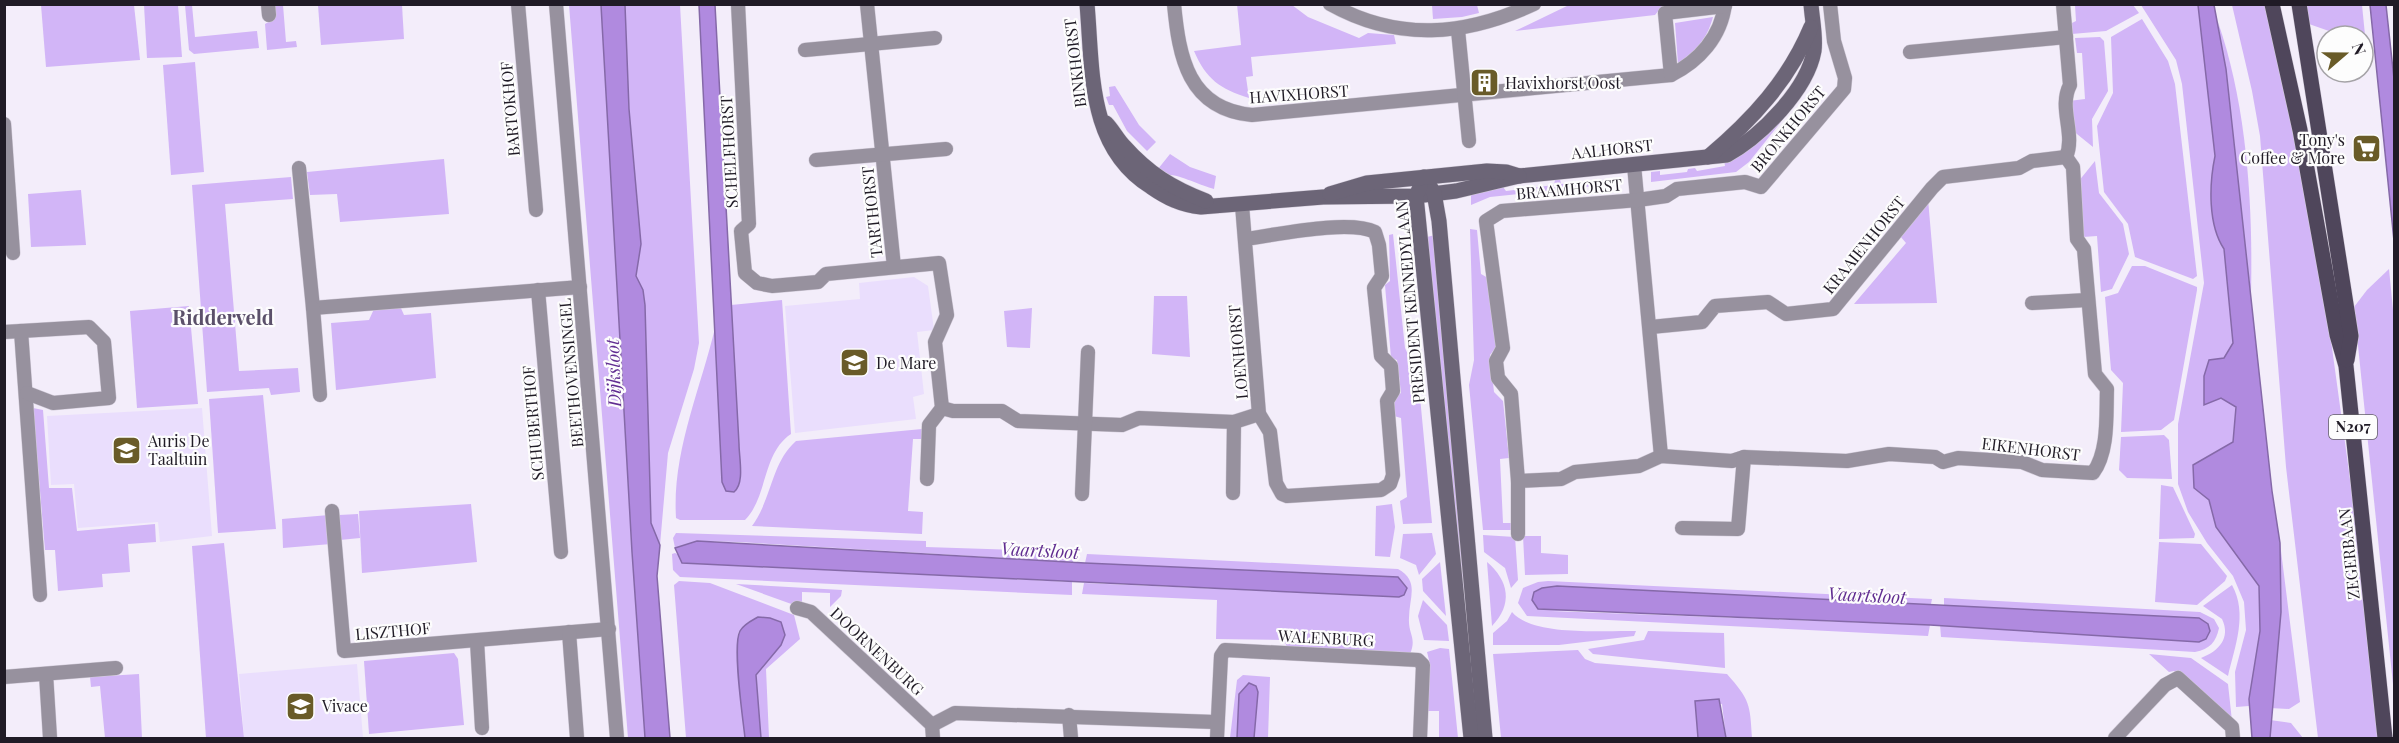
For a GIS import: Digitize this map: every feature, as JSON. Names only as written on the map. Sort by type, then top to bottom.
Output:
[{"type":"main road","name":"ZEGERBAAN","points":[[2272,4],[2300,130],[2337,335],[2346,366],[2385,738]]},
{"type":"main road","name":"ZEGERBAAN","points":[[2299,4],[2351,336],[2346,366]]},
{"type":"street","name":"BARTOKHOF","points":[[518,4],[536,210]]},
{"type":"street","name":"BEETHOVENSINGEL","points":[[556,4],[617,738]]},
{"type":"street","name":"SCHELFHORST","points":[[738,4],[749,224],[741,231],[745,273],[758,283],[772,286],[818,282],[826,274],[939,263],[947,315],[935,342],[942,408]]},
{"type":"street","name":"TARTHORST","points":[[867,4],[894,267]]},
{"type":"street","name":"BINKHORST","points":[[1087,4],[1104,134],[1113,151],[1140,180],[1187,206],[1242,205],[1323,197],[1416,195]]},
{"type":"street","name":"HAVIXHORST","points":[[1174,4],[1179,52],[1189,75],[1207,97],[1237,114],[1276,115],[1671,75],[1693,61],[1712,40],[1725,5],[1665,13],[1671,75]]},
{"type":"street","points":[[1330,4],[1378,24],[1424,31],[1458,30],[1497,21],[1534,4]]},
{"type":"street","name":"AALHORST","points":[[1416,195],[1456,191],[1519,176],[1727,155],[1743,146],[1779,111],[1801,83],[1814,49],[1811,4]]},
{"type":"street","name":"BRONKHORST","points":[[1638,200],[1666,196],[1677,189],[1745,182],[1761,187],[1844,89],[1845,78],[1834,41],[1830,4]]},
{"type":"street","name":"EIKENHORST","points":[[1661,456],[1732,462],[1744,457],[1847,461],[1889,454],[1935,457],[1943,462],[1958,458],[2022,462],[2042,470],[2093,473],[2100,464],[2107,389],[2095,374],[2084,249],[2077,239],[2073,166],[2066,157],[2070,147],[2064,96],[2070,85],[2063,4]]},
{"type":"street","points":[[1458,30],[1469,141]]},
{"type":"street","points":[[1910,52],[2066,37]]},
{"type":"street","points":[[805,50],[935,38]]},
{"type":"street","points":[[4,124],[13,253]]},
{"type":"street","name":"TARTHORST","points":[[816,160],[946,149]]},
{"type":"street","name":"KRAAIENHORST","points":[[1651,327],[1702,322],[1715,306],[1768,302],[1786,314],[1833,309],[1943,177],[2019,168],[2032,161],[2066,157]]},
{"type":"street","name":"BRAAMHORST","points":[[1634,165],[1651,327],[1661,456]]},
{"type":"street","points":[[299,168],[320,395]]},
{"type":"street","name":"AALHORST","points":[[1424,177],[1496,170],[1519,176]]},
{"type":"street","name":"BINKHORST","points":[[1323,197],[1357,185],[1424,177]]},
{"type":"street","name":"PRESIDENT KENNEDYLAAN","points":[[1424,177],[1434,193],[1439,222],[1485,738]]},
{"type":"street","name":"PRESIDENT KENNEDYLAAN","points":[[1424,177],[1416,195],[1471,738]]},
{"type":"street","name":"BRAAMHORST","points":[[1518,534],[1518,481],[1511,394],[1498,378],[1496,361],[1503,348],[1495,270],[1489,257],[1486,221],[1502,211],[1638,200]]},
{"type":"street","name":"LOENHORST","points":[[1242,205],[1259,414],[1270,432],[1276,483],[1282,494],[1287,496],[1381,490],[1390,484],[1393,475],[1386,401],[1394,391],[1391,366],[1381,356],[1374,288],[1382,276],[1379,245],[1375,232],[1364,226],[1245,238]]},
{"type":"street","points":[[313,308],[580,287]]},
{"type":"street","name":"SCHUBERTHOF","points":[[538,290],[561,552]]},
{"type":"street","points":[[2032,303],[2087,300]]},
{"type":"street","points":[[4,332],[89,327],[104,342],[109,398],[53,403],[27,393]]},
{"type":"street","points":[[21,331],[40,595]]},
{"type":"street","points":[[1082,494],[1088,352]]},
{"type":"street","points":[[927,479],[929,425],[942,408],[953,411],[1002,411],[1018,421],[1122,425],[1139,418],[1234,422],[1259,414]]},
{"type":"street","points":[[1233,493],[1234,422]]},
{"type":"street","points":[[1518,481],[1561,479],[1575,472],[1639,466],[1661,456]]},
{"type":"street","points":[[1682,528],[1738,529],[1744,457]]},
{"type":"street","name":"LISZTHOF","points":[[332,510],[344,651],[609,629]]},
{"type":"street","name":"DOORNENBURG","points":[[796,608],[811,612],[933,732],[955,713],[1215,722]]},
{"type":"street","points":[[569,632],[577,738]]},
{"type":"street","points":[[477,640],[482,728]]},
{"type":"street","name":"WALENBURG","points":[[1215,722],[1221,656],[1225,650],[1418,660],[1424,665],[1420,738]]},
{"type":"street","points":[[4,677],[116,668]]},
{"type":"street","points":[[46,674],[50,738]]},
{"type":"street","points":[[2115,738],[2165,685],[2178,678],[2232,727],[2233,738]]},
{"type":"street","points":[[1069,716],[1071,738]]},
{"type":"street","points":[[1215,722],[1217,738]]},
{"type":"shaded area","points":[[1237,4],[1292,5],[1308,17],[1359,38],[1368,33],[1394,35],[1396,44],[1251,57],[1253,76],[1246,77],[1249,98],[1215,82],[1204,69],[1194,51],[1241,45]]},
{"type":"shaded area","points":[[41,5],[134,5],[140,60],[46,67]]},
{"type":"shaded area","points":[[144,5],[178,5],[182,57],[147,58]]},
{"type":"shaded area","points":[[185,5],[192,5],[195,37],[257,31],[259,48],[194,54],[189,50]]},
{"type":"shaded area","points":[[274,5],[283,5],[286,42],[296,41],[297,47],[267,50],[265,24],[274,19]]},
{"type":"shaded area","points":[[318,5],[402,5],[404,39],[321,45]]},
{"type":"shaded area","points":[[569,5],[601,5],[632,552],[645,738],[628,738]]},
{"type":"shaded area","points":[[601,5],[625,5],[629,109],[641,244],[636,276],[643,290],[645,305],[651,523],[660,545],[657,576],[670,738],[645,738],[632,552]]},
{"type":"shaded area","points":[[625,5],[680,5],[699,343],[694,369],[668,453],[660,545],[651,523],[645,305],[643,290],[636,276],[641,244],[629,109]]},
{"type":"shaded area","points":[[699,5],[715,5],[741,470],[739,483],[734,492],[726,491],[722,482]]},
{"type":"shaded area","points":[[1432,5],[1477,5],[1479,13],[1433,19]]},
{"type":"shaded area","points":[[1569,5],[1663,5],[1655,15],[1515,31]]},
{"type":"shaded area","points":[[2075,5],[2133,5],[2139,13],[2106,31],[2072,34],[2072,23],[2076,21]]},
{"type":"shaded area","points":[[2141,5],[2198,5],[2215,156],[2211,204],[2215,228],[2224,249],[2233,343],[2205,404],[2221,397],[2236,407],[2233,442],[2193,465],[2209,500],[2216,527],[2259,586],[2260,631],[2249,706],[2236,707],[2235,672],[2246,630],[2244,602],[2233,576],[2207,543],[2188,512],[2178,484],[2178,424],[2204,283],[2182,84],[2176,60]]},
{"type":"shaded area","points":[[2198,5],[2214,5],[2226,69],[2272,491],[2280,543],[2281,612],[2270,738],[2252,738],[2249,699],[2260,631],[2259,586],[2216,527],[2209,500],[2194,488],[2193,465],[2233,442],[2236,407],[2221,398],[2204,405],[2204,376],[2209,360],[2224,358],[2233,343],[2224,249],[2215,228],[2211,204],[2215,156]]},
{"type":"shaded area","points":[[2232,5],[2269,5],[2316,231],[2363,574],[2378,738],[2318,738],[2286,467],[2260,136]]},
{"type":"shaded area","points":[[2305,5],[2362,5],[2364,24],[2315,24],[2315,26],[2309,24]]},
{"type":"shaded area","points":[[2370,5],[2386,5],[2394,79],[2394,241],[2375,54],[2375,24],[2372,24]]},
{"type":"shaded area","points":[[1713,17],[1708,32],[1700,44],[1678,64],[1675,23]]},
{"type":"shaded area","points":[[2142,19],[2168,61],[2175,84],[2197,276],[2193,279],[2135,257],[2128,224],[2104,192],[2097,126],[2113,93],[2111,37]]},
{"type":"shaded area","points":[[2218,22],[2236,87],[2242,122],[2251,226],[2251,294]]},
{"type":"shaded area","points":[[2100,37],[2104,41],[2108,91],[2092,119],[2093,147],[2072,130],[2069,101],[2085,99],[2082,53],[2077,53],[2075,38]]},
{"type":"shaded area","points":[[195,62],[204,172],[171,175],[163,65]]},
{"type":"shaded area","points":[[1115,86],[1139,125],[1156,142],[1147,151],[1127,131],[1113,105],[1109,105],[1106,97],[1110,96],[1109,87]]},
{"type":"shaded area","points":[[1777,119],[1781,122],[1749,162],[1736,172],[1651,182],[1651,172],[1660,171],[1660,175],[1687,172],[1688,169],[1695,168],[1697,171],[1725,166],[1724,160]]},
{"type":"shaded area","points":[[1170,154],[1190,167],[1216,176],[1214,189],[1165,175],[1158,169]]},
{"type":"shaded area","points":[[444,159],[449,214],[340,222],[337,194],[310,195],[307,172]]},
{"type":"shaded area","points":[[2095,161],[2099,193],[2123,224],[2129,254],[2112,289],[2101,292],[2097,236],[2083,237],[2078,182]]},
{"type":"shaded area","points":[[291,177],[293,199],[225,204],[239,371],[298,368],[300,392],[271,395],[269,388],[207,392],[192,185]]},
{"type":"shaded area","points":[[1623,178],[1623,183],[1490,197],[1471,205],[1471,194],[1503,187],[1506,191],[1554,185],[1555,180],[1560,179],[1561,184]]},
{"type":"shaded area","points":[[81,190],[86,245],[31,247],[28,194]]},
{"type":"shaded area","points":[[1928,199],[1937,303],[1854,304],[1906,243],[1900,236]]},
{"type":"shaded area","points":[[1470,229],[1477,230],[1481,274],[1488,278],[1496,347],[1490,355],[1494,392],[1503,401],[1509,458],[1500,459],[1503,523],[1512,523],[1512,530],[1483,530],[1469,385],[1474,360]]},
{"type":"shaded area","points":[[1393,234],[1405,348],[1418,376],[1432,523],[1403,524],[1400,501],[1407,497],[1401,418],[1394,416],[1394,398],[1401,393],[1397,360],[1391,358],[1385,285],[1390,281],[1389,235]]},
{"type":"shaded area","points":[[1435,235],[1482,738],[1475,738],[1427,237]]},
{"type":"shaded area","points":[[2132,266],[2145,266],[2197,287],[2174,420],[2161,430],[2121,432],[2123,383],[2111,370],[2105,297],[2118,293]]},
{"type":"shaded area","points":[[2389,269],[2394,320],[2394,694],[2354,307],[2367,290]]},
{"type":"shaded area","name":"De Mare","points":[[914,277],[928,286],[934,330],[917,332],[924,394],[913,397],[916,419],[795,433],[785,306],[860,299],[859,283]]},
{"type":"shaded area","points":[[1154,296],[1187,296],[1190,357],[1152,354]]},
{"type":"shaded area","points":[[782,300],[791,434],[775,452],[758,500],[745,520],[680,520],[676,518],[678,469],[688,422],[715,328],[718,369],[740,479],[731,305]]},
{"type":"shaded area","points":[[189,306],[198,404],[137,408],[130,311]]},
{"type":"shaded area","points":[[400,306],[404,315],[431,313],[436,378],[336,390],[331,323],[369,320],[374,309]]},
{"type":"shaded area","points":[[1032,308],[1030,348],[1007,347],[1004,311]]},
{"type":"shaded area","points":[[263,395],[276,529],[218,533],[209,399]]},
{"type":"shaded area","points":[[33,408],[43,410],[49,488],[72,488],[77,531],[155,524],[156,542],[128,544],[130,572],[102,574],[103,587],[58,591],[55,550],[45,550]]},
{"type":"shaded area","name":"Auris De Taaltuin","points":[[202,408],[212,536],[160,542],[158,522],[78,528],[74,484],[51,485],[47,416]]},
{"type":"shaded area","points":[[922,429],[923,439],[913,439],[908,511],[923,512],[922,534],[752,526],[764,504],[781,460],[796,441]]},
{"type":"shaded area","points":[[2164,435],[2169,440],[2172,479],[2127,478],[2119,470],[2121,437]]},
{"type":"shaded area","points":[[2161,485],[2173,487],[2195,534],[2194,538],[2159,539]]},
{"type":"shaded area","points":[[471,504],[477,562],[362,573],[359,511]]},
{"type":"shaded area","points":[[1392,504],[1395,527],[1390,557],[1375,556],[1376,506]]},
{"type":"shaded area","points":[[358,514],[360,538],[340,540],[339,515]]},
{"type":"shaded area","points":[[329,515],[331,544],[283,548],[282,519]]},
{"type":"shaded area","points":[[676,533],[926,541],[926,547],[1076,552],[1073,562],[738,542],[697,541],[675,548],[673,538]]},
{"type":"shaded area","points":[[1432,533],[1436,554],[1419,575],[1416,565],[1400,558],[1403,534]]},
{"type":"shaded area","points":[[1483,535],[1515,537],[1518,580],[1511,588],[1505,568],[1484,552]]},
{"type":"shaded area","points":[[1523,536],[1541,536],[1541,553],[1568,555],[1568,574],[1525,575]]},
{"type":"shaded area","points":[[697,541],[1085,563],[1398,577],[1407,588],[1404,595],[1399,597],[682,563],[675,548]]},
{"type":"shaded area","points":[[2159,542],[2201,544],[2227,576],[2225,581],[2197,605],[2155,602]]},
{"type":"shaded area","points":[[224,543],[244,738],[206,738],[192,546]]},
{"type":"shaded area","points":[[2280,543],[2300,702],[2289,709],[2270,708],[2281,612]]},
{"type":"shaded area","points":[[672,554],[681,556],[682,563],[1072,582],[1072,595],[680,577],[673,570]]},
{"type":"shaded area","points":[[1087,554],[1398,569],[1409,579],[1412,590],[1409,624],[1412,648],[1410,654],[1287,647],[1284,640],[1216,639],[1217,600],[1082,594],[1084,583],[1399,597],[1398,577],[1085,563]]},
{"type":"shaded area","points":[[1440,562],[1446,616],[1423,591],[1422,579]]},
{"type":"shaded area","points":[[1487,562],[1500,577],[1506,593],[1503,609],[1492,626]]},
{"type":"shaded area","points":[[679,581],[710,583],[794,615],[800,639],[766,669],[769,738],[761,738],[756,675],[773,655],[781,622],[763,618],[738,633],[737,652],[745,738],[686,738],[674,585]]},
{"type":"shaded area","points":[[1548,581],[1932,599],[1931,604],[1551,611],[1930,625],[1928,636],[1527,616],[1518,603],[1523,588]]},
{"type":"shaded area","points":[[736,584],[842,590],[841,596],[830,607],[830,593],[802,592],[802,606],[797,606]]},
{"type":"shaded area","points":[[2232,585],[2237,596],[2240,619],[2237,642],[2228,676],[2201,658],[2218,648],[2225,632],[2222,619],[2203,606]]},
{"type":"shaded area","points":[[1557,586],[2199,618],[2208,624],[2210,631],[2206,639],[2199,642],[1930,625],[1538,609],[1532,600],[1534,592],[1542,588]]},
{"type":"shaded area","points":[[1944,598],[2200,612],[2214,619],[2219,628],[2212,644],[2195,652],[1941,637],[1940,625],[2199,642],[2206,639],[1944,605]]},
{"type":"shaded area","points":[[1423,600],[1447,625],[1449,641],[1424,640],[1418,616]]},
{"type":"shaded area","points":[[1512,612],[1522,620],[1552,629],[1636,631],[1634,636],[1559,645],[1493,645],[1493,633],[1507,621]]},
{"type":"shaded area","points":[[758,617],[781,622],[785,635],[781,645],[756,675],[761,738],[745,738],[740,699],[738,639],[744,626]]},
{"type":"shaded area","points":[[1648,631],[1724,633],[1725,668],[1593,654],[1588,649],[1644,640]]},
{"type":"shaded area","points":[[1440,648],[1449,649],[1458,738],[1439,738],[1439,711],[1427,711],[1430,664],[1427,652]]},
{"type":"shaded area","points":[[1578,650],[1585,659],[1595,663],[1727,674],[1747,703],[1752,738],[1726,738],[1722,704],[1695,701],[1698,738],[1501,738],[1493,654]]},
{"type":"shaded area","points":[[454,653],[458,659],[464,725],[369,734],[364,661]]},
{"type":"shaded area","points":[[2149,654],[2191,658],[2228,684],[2232,721],[2174,671],[2169,672]]},
{"type":"shaded area","name":"Vivace","points":[[357,664],[363,738],[244,738],[239,674]]},
{"type":"shaded area","points":[[139,674],[142,738],[105,738],[100,686],[91,687],[90,677]]},
{"type":"shaded area","points":[[1243,675],[1270,677],[1268,738],[1254,738],[1255,720],[1239,694],[1237,738],[1230,738],[1237,680]]},
{"type":"shaded area","points":[[1249,683],[1256,686],[1258,692],[1254,738],[1237,738],[1239,694]]},
{"type":"shaded area","points":[[1719,699],[1726,738],[1698,738],[1695,701]]},
{"type":"shaded area","points":[[2270,720],[2291,723],[2303,738],[2270,738]]},
{"type":"place","name":"Havixhorst Oost","points":[[1484,83]]},
{"type":"place","name":"Tony's Coffee & More","points":[[2366,149]]},
{"type":"place","name":"De Mare","points":[[855,363]]},
{"type":"place","name":"Auris De Taaltuin","points":[[127,450]]},
{"type":"place","name":"Vivace","points":[[301,706]]},
{"type":"district","name":"Ridderveld","points":[[223,318]]},
{"type":"water label","name":"Dijksloot","points":[[614,373]]},
{"type":"water label","name":"Vaartsloot","points":[[1040,551]]},
{"type":"water label","name":"Vaartsloot","points":[[1867,596]]}]
